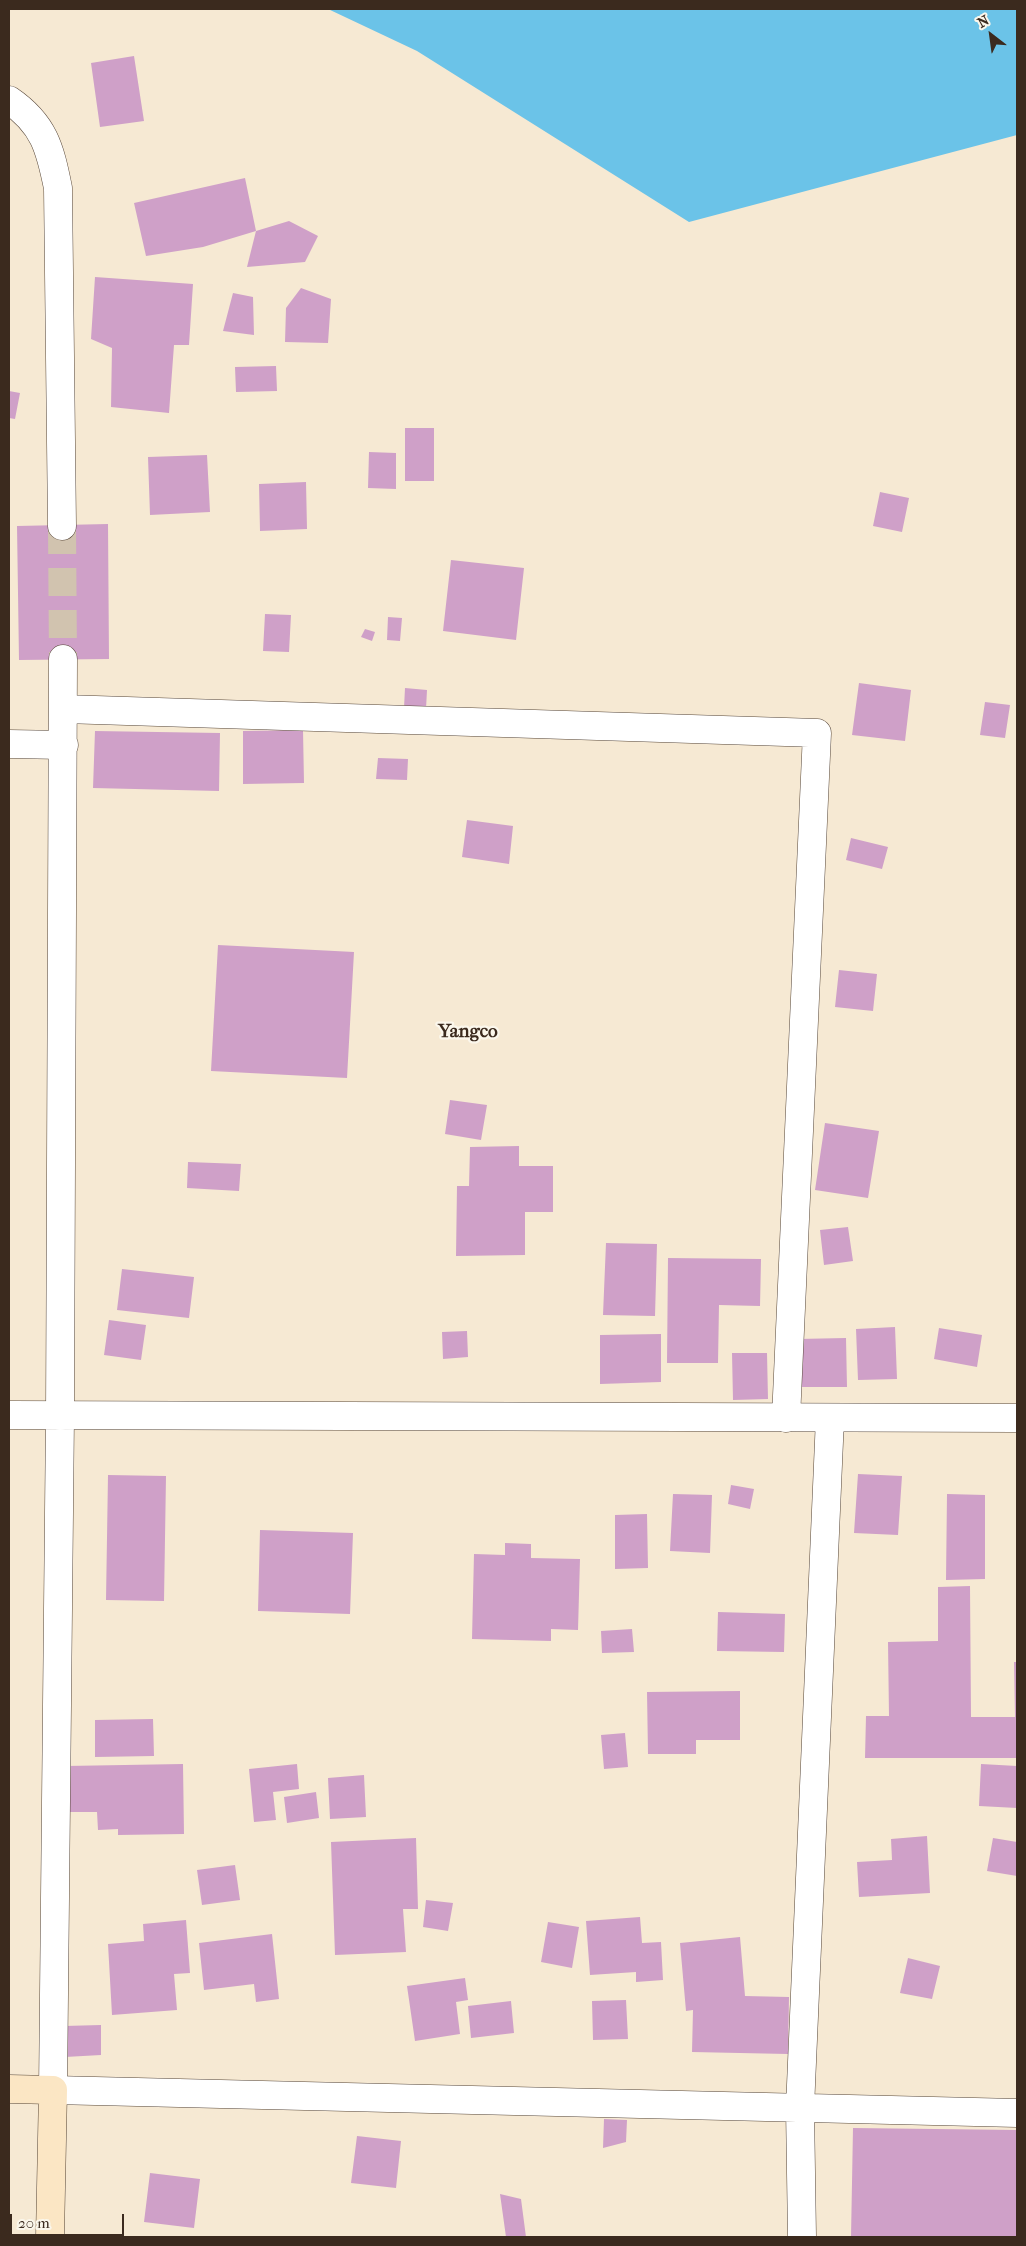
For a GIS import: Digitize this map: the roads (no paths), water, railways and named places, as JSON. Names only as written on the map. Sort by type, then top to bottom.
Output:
[{"type":"main road","points":[[9,2090],[53,2090],[50,2237]]},
{"type":"street","points":[[9,100],[24,110],[40,128],[51,152],[58,188],[62,526]]},
{"type":"street","points":[[63,659],[60,1416],[53,2090],[1017,2113]]},
{"type":"street","points":[[64,709],[817,733],[786,1418]]},
{"type":"street","points":[[9,744],[64,745]]},
{"type":"street","points":[[9,1415],[1017,1418]]},
{"type":"street","points":[[802,2237],[800,2108],[830,1418]]},
{"type":"water","points":[[328,9],[1017,9],[1017,135],[689,222],[417,51]]},
{"type":"tunnel","points":[[62,526],[63,659]]},
{"type":"district","name":"Yangco","points":[[468,1032]]}]
